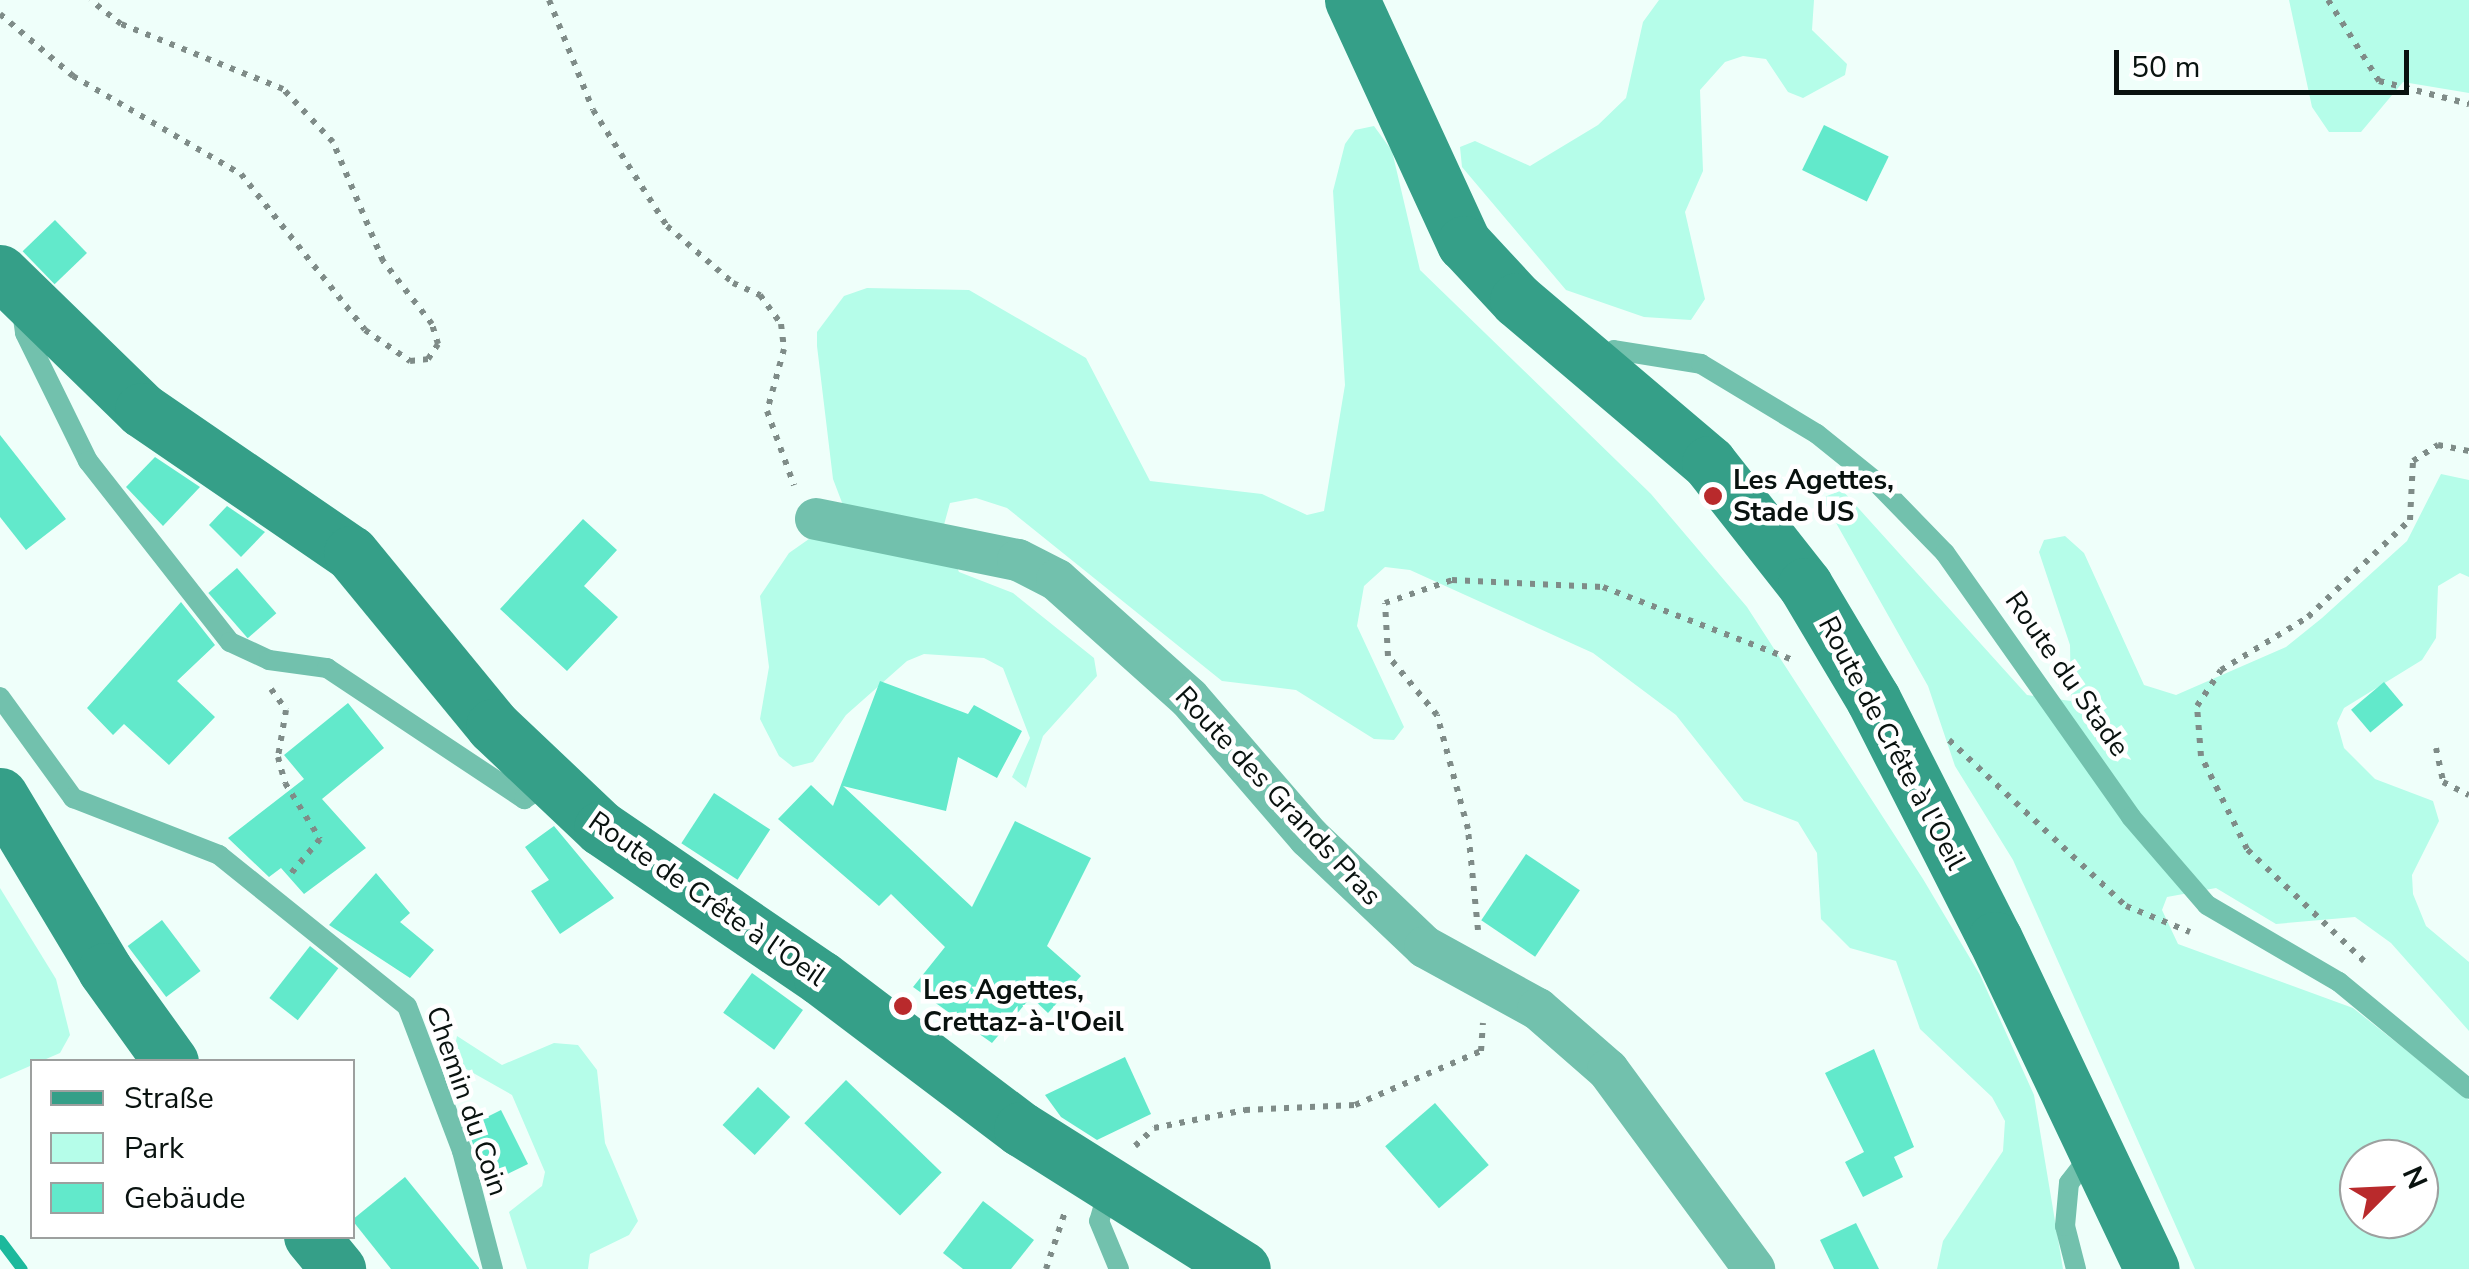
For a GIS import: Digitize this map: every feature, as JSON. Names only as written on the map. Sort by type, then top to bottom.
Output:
[{"type":"street","name":"Route de Crête à l'Oeil","points":[[1352,0],[1444,211],[1516,300],[1708,463],[1805,585],[1882,716],[2152,1269]]},
{"type":"street","name":"Route de Crête à l'Oeil","points":[[14,286],[142,410],[351,553],[476,707],[550,784],[623,844],[1113,1171],[1242,1269]]},
{"type":"street","name":"Route des Grands Pras","points":[[816,519],[1018,560],[1057,580],[1189,698],[1370,896],[1483,1001],[1538,1010],[1608,1070],[1754,1269]]},
{"type":"street","points":[[0,795],[105,970],[170,1059]]},
{"type":"street","points":[[313,1239],[338,1269]]},
{"type":"lane","points":[[14,286],[22,324],[88,461],[237,648],[327,668],[524,799],[550,784]]},
{"type":"lane","name":"Route du Stade","points":[[1595,365],[1614,350],[1701,364],[1816,434],[1874,480],[1944,553],[2131,818],[2207,904],[2364,1001],[2469,1089]]},
{"type":"lane","name":"Chemin du Coin","points":[[0,697],[74,798],[218,855],[407,1006],[462,1150],[493,1269]]},
{"type":"lane","points":[[2076,1269],[2065,1226],[2069,1183],[2095,1150]]},
{"type":"lane","points":[[1113,1171],[1099,1221],[1119,1269]]},
{"type":"path","points":[[0,14],[73,76],[241,174],[365,330],[410,362],[428,360],[438,344],[432,324],[383,261],[333,142],[283,89],[122,24],[90,0]]},
{"type":"path","points":[[550,0],[593,110],[666,226],[733,282],[760,295],[782,324],[784,349],[767,411],[796,490],[816,519]]},
{"type":"path","points":[[2328,0],[2379,81],[2469,104]]},
{"type":"path","points":[[2364,1001],[2368,978],[2356,947],[2247,849],[2201,756],[2197,706],[2222,670],[2308,617],[2410,520],[2414,460],[2438,444],[2469,451]]},
{"type":"path","points":[[1046,1269],[1113,1171],[1134,1149],[1136,1137],[1154,1128],[1245,1110],[1355,1105],[1481,1051],[1483,1001],[1468,829],[1438,714],[1388,656],[1385,604],[1452,580],[1603,588],[1808,667]]},
{"type":"path","points":[[237,648],[286,710],[278,757],[320,839],[268,896]]},
{"type":"path","points":[[1941,733],[2126,906],[2195,934]]},
{"type":"path","points":[[2436,748],[2444,782],[2469,795]]},
{"type":"green space","points":[[1659,0],[1814,0],[1812,30],[1847,64],[1845,75],[1803,98],[1788,92],[1766,59],[1743,56],[1725,62],[1700,90],[1703,171],[1685,212],[1705,299],[1691,320],[1644,317],[1566,290],[1462,167],[1460,147],[1475,141],[1530,166],[1598,125],[1626,98],[1643,22]]},
{"type":"green space","points":[[2289,0],[2469,0],[2469,93],[2403,82],[2361,132],[2329,132],[2312,107]]},
{"type":"green space","points":[[1374,126],[1392,151],[1420,270],[1651,494],[1747,607],[1923,879],[1980,975],[2034,1095],[2063,1269],[1937,1269],[1943,1241],[2003,1151],[2005,1121],[1992,1097],[1920,1029],[1896,961],[1850,948],[1821,919],[1817,853],[1798,822],[1744,801],[1676,715],[1593,653],[1410,570],[1385,567],[1364,586],[1357,626],[1404,727],[1394,740],[1374,739],[1296,690],[1222,681],[1007,508],[976,498],[950,503],[942,532],[959,572],[1013,593],[1094,658],[1097,676],[1043,736],[1026,788],[1012,777],[1030,738],[1003,668],[984,658],[924,654],[907,661],[846,715],[813,762],[793,767],[779,756],[760,719],[769,667],[760,596],[789,553],[846,513],[833,479],[817,346],[817,332],[844,296],[867,288],[969,290],[1086,358],[1150,481],[1262,494],[1307,515],[1324,511],[1345,385],[1333,191],[1345,144],[1355,130]]},
{"type":"green space","points":[[2441,474],[2469,480],[2469,577],[2460,573],[2438,586],[2436,638],[2422,660],[2344,708],[2337,723],[2344,748],[2375,779],[2433,801],[2439,821],[2412,875],[2413,894],[2426,926],[2469,962],[2469,1031],[2391,943],[2355,917],[2276,924],[2216,888],[2167,897],[2162,910],[2178,944],[2353,1008],[2469,1100],[2469,1269],[2195,1269],[2013,860],[1955,766],[1928,686],[1822,498],[1842,490],[2027,695],[2071,701],[2070,645],[2039,552],[2044,540],[2065,536],[2084,553],[2144,685],[2176,695],[2286,647],[2407,541]]},
{"type":"green space","points":[[0,888],[56,979],[70,1035],[60,1053],[46,1059],[30,1059],[30,1066],[0,1079]]},
{"type":"green space","points":[[457,1036],[502,1065],[554,1043],[578,1045],[597,1070],[605,1143],[638,1221],[629,1235],[590,1254],[588,1269],[527,1269],[509,1212],[542,1186],[545,1172],[512,1095],[452,1061]]},
{"type":"building","points":[[1824,125],[1889,157],[1867,202],[1802,170]]},
{"type":"building","points":[[55,220],[87,253],[55,284],[23,251]]},
{"type":"building","points":[[0,435],[66,519],[26,550],[0,517]]},
{"type":"building","points":[[155,457],[200,487],[163,526],[126,487]]},
{"type":"building","points":[[227,506],[265,532],[241,557],[209,525]]},
{"type":"building","points":[[583,519],[617,550],[584,586],[618,617],[567,671],[500,609]]},
{"type":"building","points":[[237,568],[276,613],[248,638],[208,593]]},
{"type":"building","points":[[181,602],[215,645],[177,681],[215,717],[169,765],[124,724],[113,735],[87,708]]},
{"type":"building","points":[[880,681],[968,714],[974,705],[1022,731],[997,778],[958,757],[946,811],[843,786],[972,907],[1015,821],[1091,858],[1047,946],[1081,976],[1048,1013],[1031,997],[992,1043],[913,987],[945,947],[891,894],[879,906],[778,819],[811,785],[833,806]]},
{"type":"building","points":[[2384,682],[2403,705],[2370,733],[2351,710]]},
{"type":"building","points":[[348,703],[384,748],[322,799],[366,848],[304,894],[281,868],[269,877],[228,838],[304,779],[284,755]]},
{"type":"building","points":[[714,793],[770,829],[738,880],[681,843]]},
{"type":"building","points":[[554,826],[614,898],[560,934],[531,891],[549,880],[525,847]]},
{"type":"building","points":[[1526,854],[1580,890],[1535,957],[1481,920]]},
{"type":"building","points":[[376,873],[410,913],[400,922],[434,950],[410,978],[329,925]]},
{"type":"building","points":[[162,920],[201,971],[166,997],[128,946]]},
{"type":"building","points":[[310,946],[338,968],[298,1020],[269,998]]},
{"type":"building","points":[[752,973],[803,1010],[774,1050],[723,1013]]},
{"type":"building","points":[[1874,1049],[1914,1147],[1894,1157],[1903,1177],[1863,1197],[1845,1162],[1864,1152],[1825,1073]]},
{"type":"building","points":[[1125,1057],[1151,1114],[1097,1140],[1061,1117],[1045,1095]]},
{"type":"building","points":[[846,1080],[942,1172],[900,1216],[804,1123]]},
{"type":"building","points":[[758,1087],[790,1117],[755,1155],[723,1125]]},
{"type":"building","points":[[1435,1103],[1489,1165],[1439,1208],[1385,1146]]},
{"type":"building","points":[[501,1110],[528,1164],[487,1184],[467,1127]]},
{"type":"building","points":[[405,1177],[479,1269],[391,1269],[355,1224],[355,1218]]},
{"type":"building","points":[[983,1201],[1034,1240],[1011,1269],[963,1269],[943,1253]]},
{"type":"building","points":[[1856,1223],[1879,1269],[1834,1269],[1820,1240]]},
{"type":"waterway","points":[[0,1240],[22,1269]]},
{"type":"place","name":"Les Agettes, Stade US","points":[[1713,496]]},
{"type":"place","name":"Les Agettes, Crettaz-à-l'Oeil","points":[[903,1006]]}]
